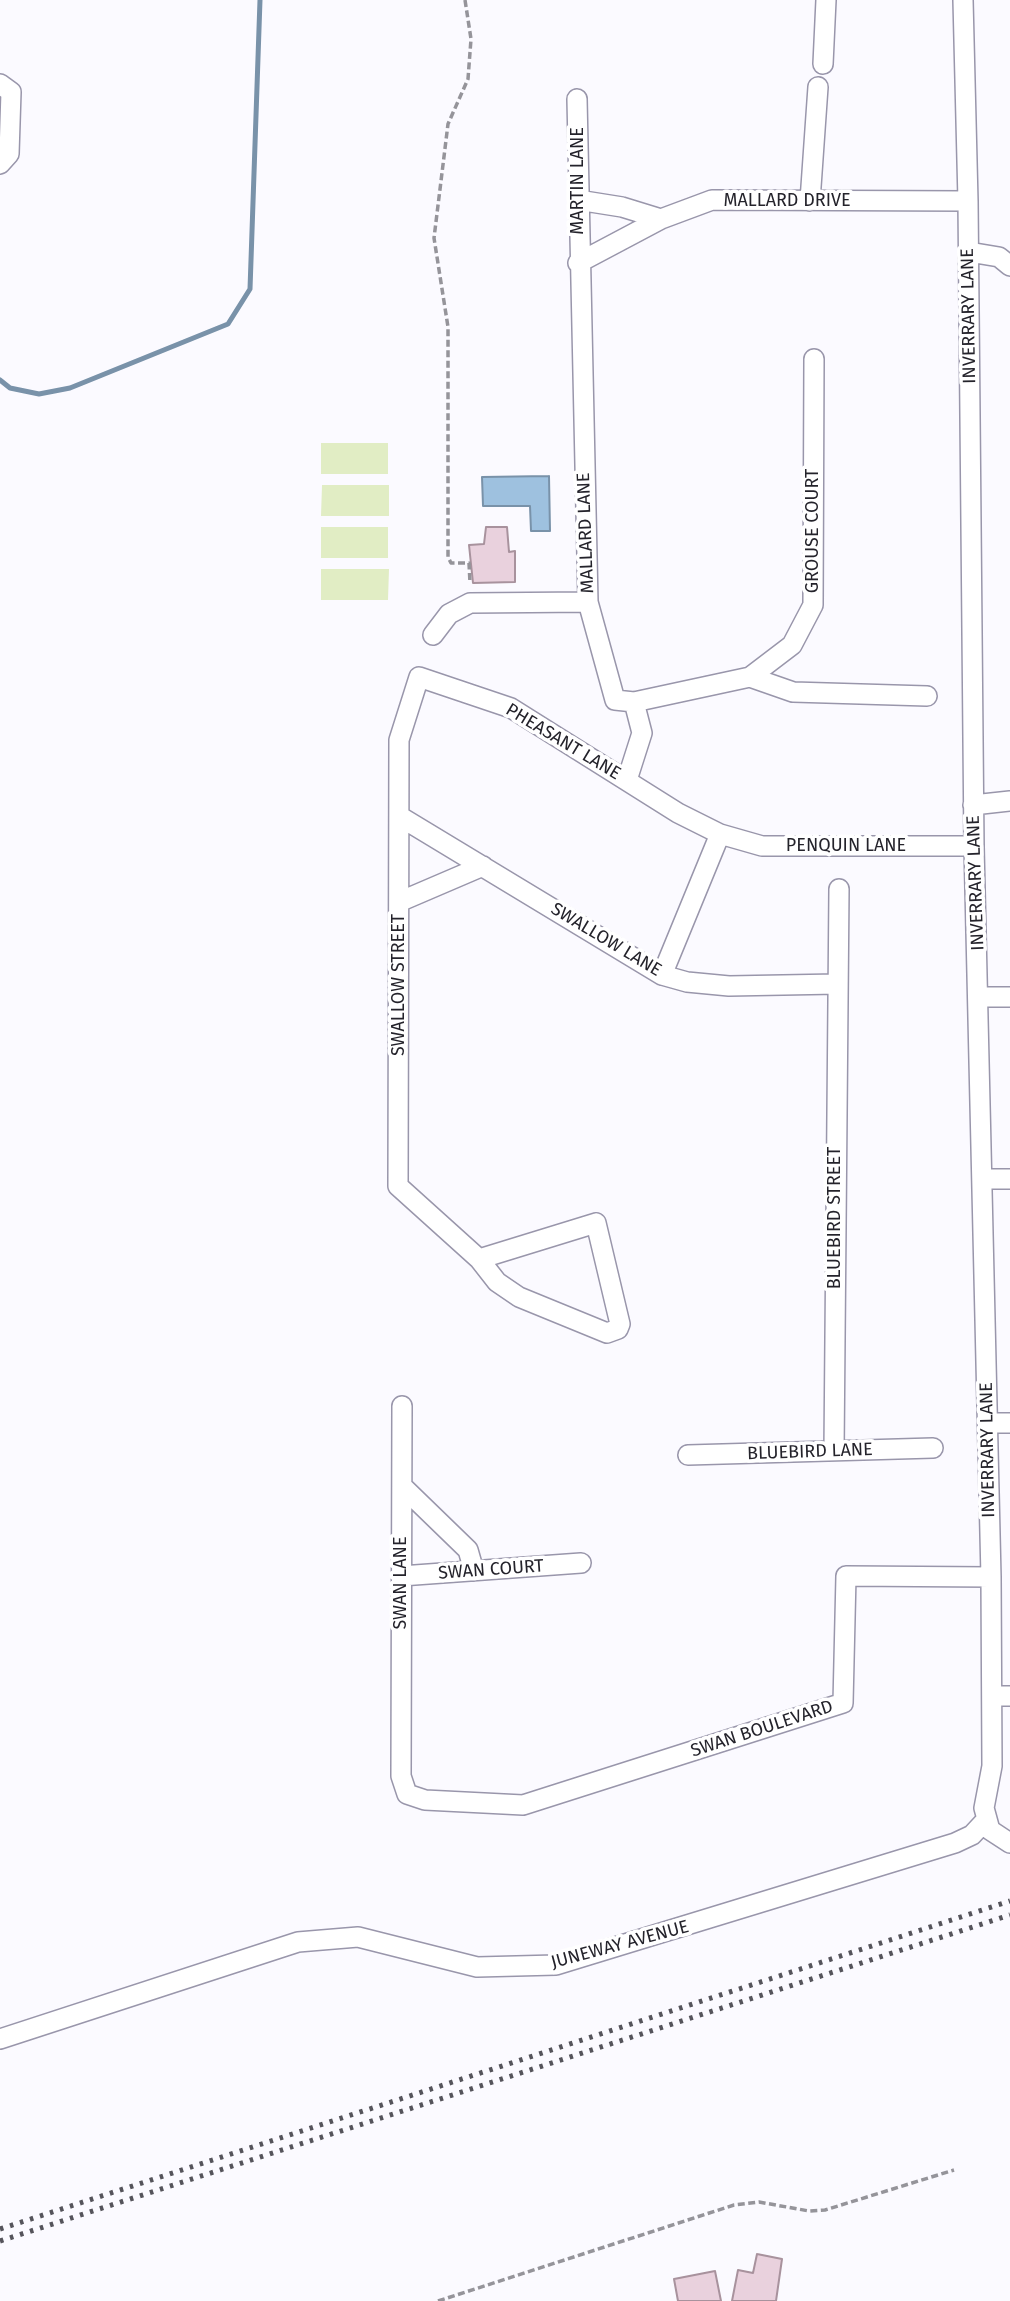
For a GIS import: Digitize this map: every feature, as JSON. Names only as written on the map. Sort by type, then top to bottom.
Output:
[{"type":"street","name":"INVERRARY LANE","points":[[963,0],[969,252],[973,805],[991,1577],[1001,1696],[984,1808],[986,1819]]},
{"type":"street","points":[[823,64],[826,7]]},
{"type":"street","points":[[0,84],[10,92],[9,154],[0,164]]},
{"type":"street","points":[[810,201],[818,87]]},
{"type":"street","name":"MARTIN LANE","points":[[577,99],[578,263]]},
{"type":"street","points":[[578,200],[622,207],[661,219]]},
{"type":"street","name":"MALLARD DRIVE","points":[[578,263],[661,219],[712,200],[968,201]]},
{"type":"street","points":[[969,252],[999,257],[1010,266]]},
{"type":"street","name":"MALLARD LANE","points":[[578,263],[588,602],[615,700],[634,702]]},
{"type":"street","name":"GROUSE COURT","points":[[750,677],[792,645],[813,605],[814,359]]},
{"type":"street","points":[[433,635],[449,614],[470,603],[588,602]]},
{"type":"street","name":"PHEASANT LANE","points":[[419,677],[511,708],[678,813],[720,834]]},
{"type":"street","name":"SWALLOW STREET","points":[[419,677],[399,740],[398,1186],[479,1259],[497,1282],[519,1297],[607,1333],[618,1329],[620,1324],[596,1223],[479,1259]]},
{"type":"street","points":[[626,780],[642,733],[634,702],[750,677],[793,692],[927,696]]},
{"type":"street","points":[[973,805],[1010,802]]},
{"type":"street","name":"SWALLOW LANE","points":[[399,816],[662,975],[687,982],[729,986],[837,984]]},
{"type":"street","points":[[662,975],[720,834]]},
{"type":"street","name":"PENQUIN LANE","points":[[720,834],[762,846],[974,846]]},
{"type":"street","points":[[399,902],[483,866]]},
{"type":"street","name":"BLUEBIRD STREET","points":[[834,1451],[839,890]]},
{"type":"street","points":[[979,997],[1010,997]]},
{"type":"street","points":[[983,1179],[1010,1179]]},
{"type":"street","name":"SWAN LANE","points":[[402,1406],[401,1776],[407,1794],[425,1800],[523,1805],[582,1786]]},
{"type":"street","points":[[988,1423],[1010,1423]]},
{"type":"street","name":"BLUEBIRD LANE","points":[[688,1455],[933,1448]]},
{"type":"street","points":[[402,1486],[468,1550],[474,1571]]},
{"type":"street","name":"SWAN COURT","points":[[401,1576],[581,1563]]},
{"type":"street","name":"SWAN BOULEVARD","points":[[582,1786],[843,1703],[846,1576],[991,1577]]},
{"type":"street","points":[[992,1766],[1010,1775]]},
{"type":"street","points":[[986,1819],[999,1838],[1010,1843]]},
{"type":"street","name":"JUNEWAY AVENUE","points":[[0,2039],[299,1942],[358,1937],[477,1967],[555,1965],[955,1843],[972,1835],[986,1819]]},
{"type":"path","points":[[465,0],[471,39],[468,79],[447,124],[434,238],[448,327],[448,557],[451,563],[469,563],[470,603]]},
{"type":"path","points":[[438,2301],[734,2205],[759,2202],[809,2211],[825,2210],[954,2170]]},
{"type":"green space","points":[[321,443],[388,443],[388,474],[321,474]]},
{"type":"green space","points":[[322,485],[389,485],[389,516],[321,516]]},
{"type":"green space","points":[[321,527],[388,527],[388,558],[321,558]]},
{"type":"green space","points":[[321,569],[389,569],[388,600],[321,600]]},
{"type":"water","points":[[549,476],[550,531],[531,531],[530,506],[483,506],[482,477]]},
{"type":"building","points":[[486,527],[507,527],[509,552],[515,551],[515,582],[473,583],[469,545],[484,544]]},
{"type":"building","points":[[757,2254],[782,2259],[776,2301],[732,2301],[738,2270],[753,2273]]},
{"type":"building","points":[[715,2271],[721,2301],[678,2301],[674,2279]]},
{"type":"waterway","points":[[0,380],[10,388],[39,394],[70,388],[228,324],[250,289],[260,0]]},
{"type":"railway","points":[[0,2229],[1010,1901]]},
{"type":"railway","points":[[0,2241],[1010,1915]]}]
